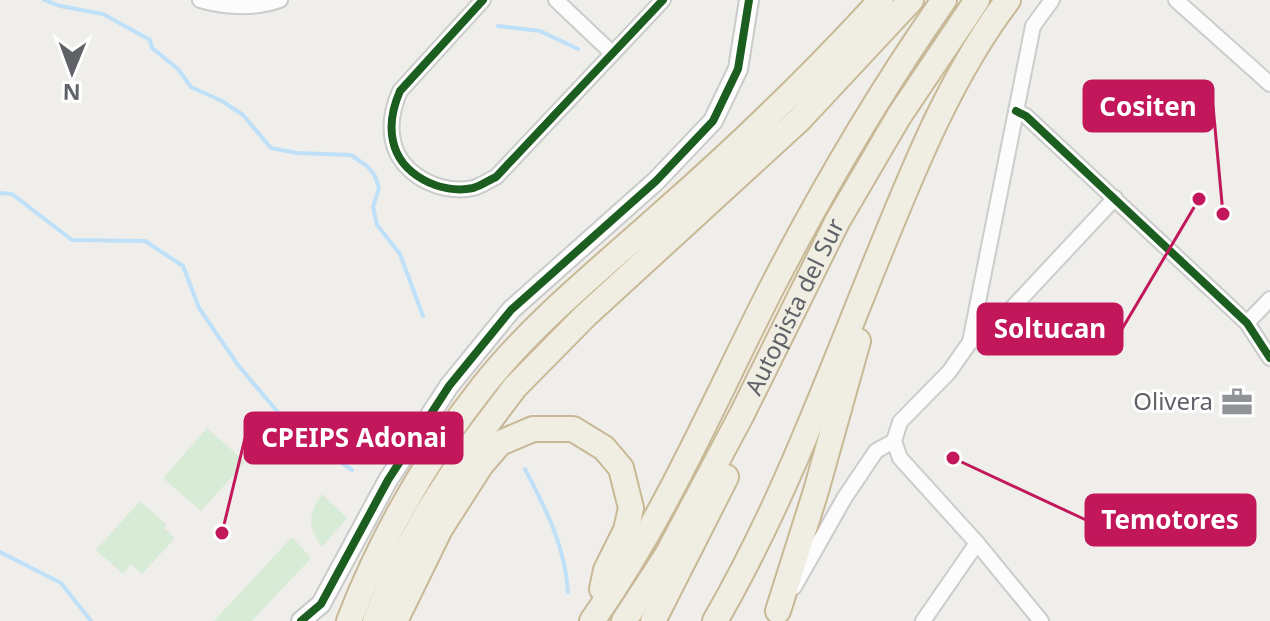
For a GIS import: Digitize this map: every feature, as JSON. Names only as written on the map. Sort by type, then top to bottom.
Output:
[{"type":"highway","points":[[349,621],[400,510],[446,436],[486,383],[537,326],[824,63],[881,0]]},
{"type":"highway","points":[[375,621],[396,570],[427,513],[469,448],[515,387],[585,316],[799,120],[911,0]]},
{"type":"highway","name":"Autopista del Sur","points":[[593,619],[679,479],[814,209],[863,123],[944,0]]},
{"type":"highway","name":"Autopista del Sur","points":[[624,621],[667,555],[742,414],[837,222],[899,116],[977,0]]},
{"type":"highway","points":[[715,621],[750,560],[901,199],[958,76],[982,35],[1008,0]]},
{"type":"highway","points":[[774,616],[816,491],[837,410],[901,199]]},
{"type":"highway","points":[[653,621],[730,468],[742,414]]},
{"type":"highway","points":[[395,621],[440,529],[481,465],[500,443],[533,429],[573,429],[604,448],[621,468],[631,508],[626,530],[606,570],[593,619]]},
{"type":"street","points":[[200,0],[220,5],[263,5],[280,0]]},
{"type":"street","points":[[483,0],[400,91],[392,109],[393,143],[401,160],[431,184],[452,189],[475,188],[496,177],[663,0]]},
{"type":"street","points":[[556,0],[612,53]]},
{"type":"street","points":[[301,621],[321,604],[388,480],[449,386],[511,310],[656,181],[713,121],[738,69],[749,0]]},
{"type":"street","points":[[1041,621],[977,543],[900,458],[894,441],[900,422],[949,372],[970,342],[1033,26],[1052,0]]},
{"type":"street","points":[[1176,0],[1270,84]]},
{"type":"street","points":[[1016,111],[1026,116],[1247,323],[1270,358]]},
{"type":"street","points":[[970,342],[986,336],[1115,198]]},
{"type":"street","points":[[1247,323],[1270,299]]},
{"type":"street","points":[[774,616],[876,451],[894,441]]},
{"type":"street","points":[[923,621],[977,543]]},
{"type":"green space","points":[[207,428],[245,462],[201,511],[163,478]]},
{"type":"green space","points":[[322,494],[347,518],[322,547],[311,520]]},
{"type":"green space","points":[[140,501],[167,525],[164,528],[175,538],[142,574],[131,564],[123,574],[96,550]]},
{"type":"green space","points":[[292,537],[311,558],[252,621],[214,621]]},
{"type":"waterway","points":[[44,0],[103,14],[150,40],[152,48],[178,69],[191,87],[243,115],[271,148],[297,153],[351,155],[367,166],[379,188],[373,207],[377,225],[400,254],[423,316]]},
{"type":"waterway","points":[[498,26],[540,31],[578,49]]},
{"type":"waterway","points":[[0,193],[12,194],[72,240],[145,241],[183,266],[199,308],[238,365],[292,429],[352,470]]},
{"type":"waterway","points":[[525,469],[559,543],[568,592]]},
{"type":"waterway","points":[[0,552],[61,583],[91,621]]},
{"type":"cycle path","points":[[483,0],[400,91],[392,115],[393,141],[404,164],[424,180],[448,188],[473,188],[496,177],[663,0]]},
{"type":"cycle path","points":[[301,621],[321,604],[388,480],[449,386],[511,310],[656,181],[713,121],[738,69],[749,0]]},
{"type":"cycle path","points":[[1016,111],[1026,116],[1247,323],[1270,358]]},
{"type":"place","name":"Soltucan","points":[[1199,199]]},
{"type":"place","name":"Cositen","points":[[1223,214]]},
{"type":"place","name":"Olivera","points":[[1237,402]]},
{"type":"place","name":"Temotores","points":[[953,458]]},
{"type":"place","name":"CPEIPS Adonai","points":[[222,533]]}]
